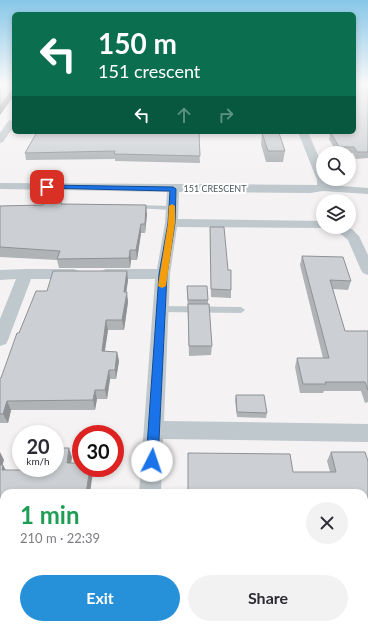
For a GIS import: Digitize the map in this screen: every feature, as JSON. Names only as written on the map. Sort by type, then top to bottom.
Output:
[{"type":"street","points":[[0,140],[12,123]]},
{"type":"street","points":[[304,134],[323,180],[323,188]]},
{"type":"street","name":"151 CRESCENT","points":[[0,186],[310,190],[323,188],[368,191]]},
{"type":"street","points":[[150,489],[163,274],[172,215],[173,189]]},
{"type":"street","points":[[172,215],[316,225]]},
{"type":"street","points":[[349,234],[354,239],[368,270]]},
{"type":"street","points":[[0,340],[26,274]]},
{"type":"street","points":[[0,275],[163,274]]},
{"type":"street","points":[[154,430],[368,433]]},
{"type":"lane","points":[[133,207],[172,215]]},
{"type":"lane","points":[[161,309],[241,310]]},
{"type":"building","points":[[356,114],[368,114],[368,152],[357,152],[356,146],[338,146],[332,134],[356,134]]},
{"type":"building","points":[[36,134],[199,134],[200,156],[114,154],[115,151],[25,153]]},
{"type":"building","points":[[262,134],[279,134],[285,151],[268,151]]},
{"type":"building","points":[[45,202],[62,203],[61,204],[146,205],[145,224],[141,224],[136,250],[130,250],[129,258],[57,259],[60,251],[0,247],[0,206],[43,205]]},
{"type":"building","points":[[210,227],[224,227],[228,270],[231,270],[231,290],[211,289]]},
{"type":"building","points":[[302,256],[343,257],[351,281],[330,280],[345,331],[368,331],[368,390],[365,382],[325,382],[326,384],[303,384],[297,358],[329,358]]},
{"type":"building","points":[[53,271],[127,271],[124,292],[127,292],[122,320],[106,320],[102,351],[117,352],[115,370],[109,370],[105,390],[95,390],[93,400],[7,401],[3,414],[0,414],[0,378],[17,333],[19,333],[36,291],[47,291]]},
{"type":"building","points":[[187,286],[207,286],[208,300],[188,300]]},
{"type":"building","points":[[188,304],[209,304],[212,346],[189,346]]},
{"type":"building","points":[[236,395],[264,395],[267,413],[237,412]]},
{"type":"building","points":[[64,448],[69,448],[67,463],[72,463],[72,477],[89,477],[87,489],[0,489],[0,465],[3,465],[2,470],[12,470],[12,477],[64,477]]},
{"type":"building","points":[[331,452],[365,452],[368,461],[368,489],[188,489],[188,453],[290,454],[293,472],[336,472]]},
{"type":"slow traffic","points":[[162,286],[172,206]]},
{"type":"route","points":[[47,187],[173,189],[171,223],[163,274],[152,461]]}]
